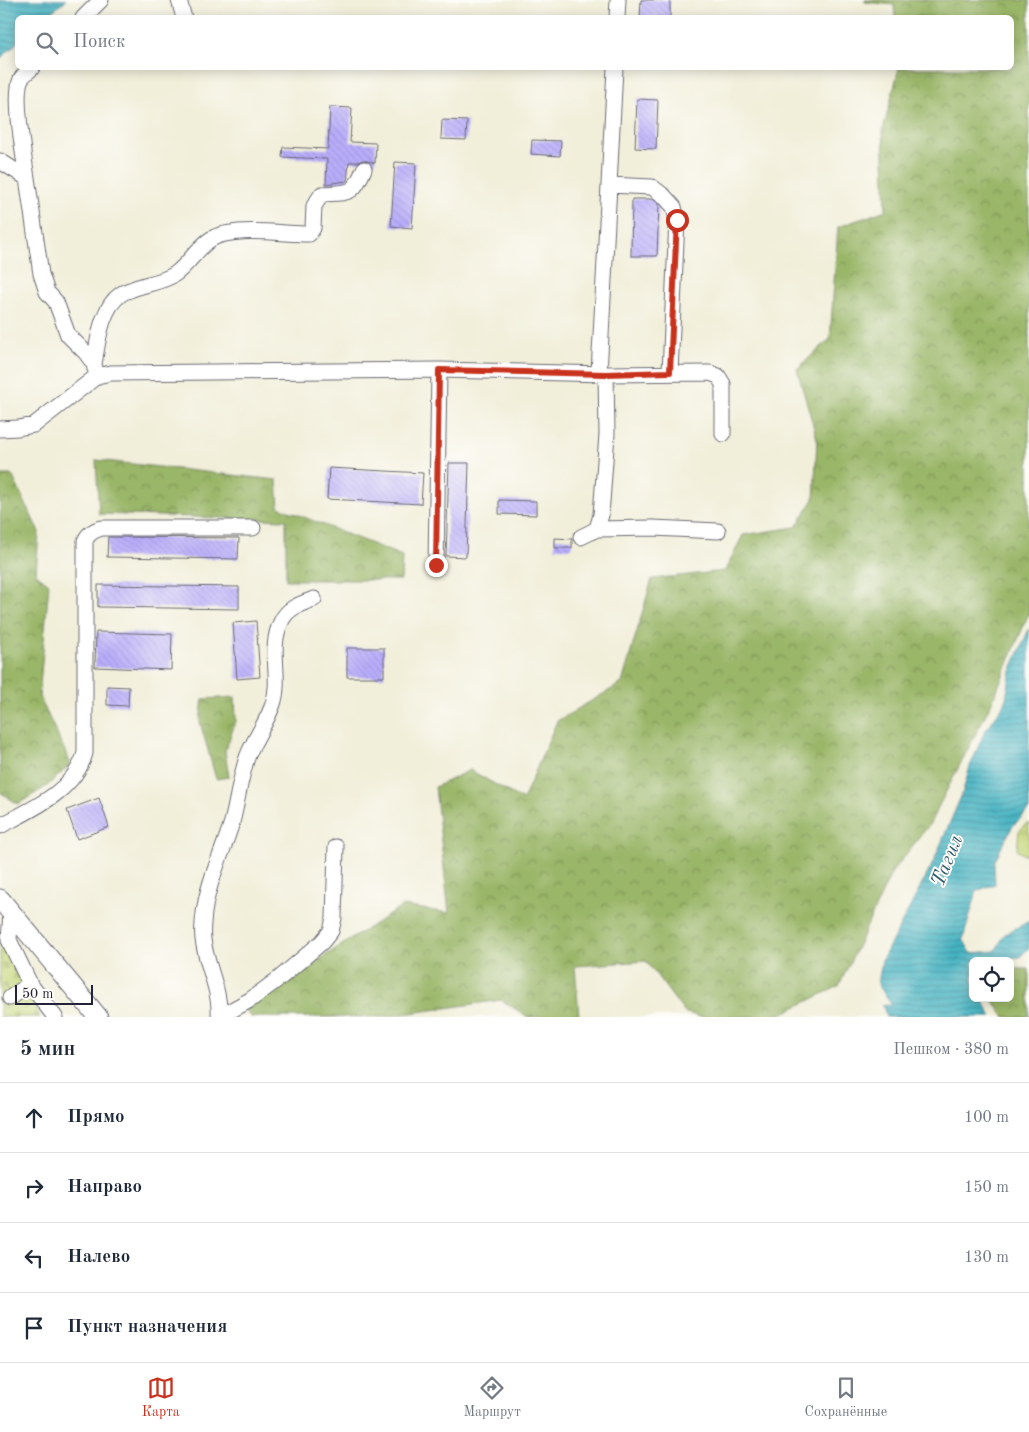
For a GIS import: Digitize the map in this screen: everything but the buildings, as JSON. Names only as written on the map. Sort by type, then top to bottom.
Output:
[{"type":"main road","points":[[6,906],[98,1017]]},
{"type":"lane","points":[[86,15],[101,0]]},
{"type":"lane","points":[[179,0],[183,15]]},
{"type":"lane","points":[[617,15],[618,0]]},
{"type":"lane","points":[[30,70],[21,80],[19,124],[41,274],[47,292],[56,302],[68,335],[95,370],[111,373],[439,370],[710,373],[718,376],[723,384],[723,434]]},
{"type":"lane","points":[[597,529],[601,515],[606,434],[603,373],[615,70]]},
{"type":"lane","points":[[0,161],[27,178]]},
{"type":"lane","points":[[0,429],[18,428],[34,424],[46,417],[95,370],[100,333],[110,306],[121,294],[138,287],[156,283],[175,274],[211,239],[224,234],[239,232],[309,234],[313,228],[314,206],[322,194],[346,193],[357,186],[364,169]]},
{"type":"lane","points":[[609,186],[652,187],[674,207],[677,220],[670,372]]},
{"type":"lane","points":[[436,565],[439,370]]},
{"type":"lane","points":[[0,826],[49,798],[64,787],[82,766],[85,753],[85,550],[87,535],[102,528],[253,528]]},
{"type":"lane","points":[[581,537],[597,529],[653,528],[718,531]]},
{"type":"lane","points":[[314,599],[296,605],[286,612],[280,623],[275,640],[277,687],[273,704],[247,757],[232,822],[204,911],[203,939],[220,1006],[219,1017],[250,1000],[281,977],[322,942],[331,931],[334,918],[336,847]]},
{"type":"lane","points":[[6,906],[9,940],[30,984],[56,1017]]},
{"type":"lane","points":[[10,998],[30,984]]},
{"type":"green space","points":[[865,0],[1029,0],[1029,613],[992,702],[929,825],[892,872],[839,986],[775,1017],[701,1017],[684,1012],[646,961],[575,966],[579,1017],[528,1017],[501,1000],[383,1017],[251,1017],[244,1007],[403,906],[449,913],[435,787],[470,770],[523,800],[557,721],[622,683],[652,579],[725,571],[743,535],[796,527],[814,499],[817,439],[797,369],[830,339],[838,227],[886,210],[883,130],[898,70],[1014,70],[1014,15],[895,15],[894,5],[865,2]]},
{"type":"green space","points":[[96,460],[277,480],[279,507],[402,556],[401,580],[286,580],[286,520],[99,514]]},
{"type":"green space","points":[[0,475],[12,475],[39,532],[36,574],[49,584],[39,696],[71,764],[47,786],[18,804],[0,792]]},
{"type":"green space","points":[[235,697],[236,721],[225,751],[229,777],[216,779],[200,722],[203,699]]},
{"type":"green space","points":[[1029,823],[1029,853],[1024,855],[1017,850],[1019,831]]},
{"type":"green space","points":[[0,938],[40,1017],[0,1017]]},
{"type":"green space","points":[[1014,969],[1029,969],[1029,1017],[1005,1017],[994,1002],[1014,1002]]},
{"type":"water","points":[[0,0],[66,0],[48,15],[15,15],[15,45],[0,59]]},
{"type":"water","name":"Тагил","points":[[1029,629],[1029,810],[1012,827],[994,862],[995,884],[977,891],[963,939],[971,953],[995,951],[1005,934],[1029,921],[1029,948],[1020,957],[969,957],[969,1002],[984,1002],[992,1017],[886,1017],[883,1004],[892,1006],[878,984],[882,960],[931,867],[962,794],[970,766],[985,731],[1005,703],[1011,671]]},
{"type":"route","points":[[436,565],[439,370],[606,374],[670,372],[677,220]]}]
